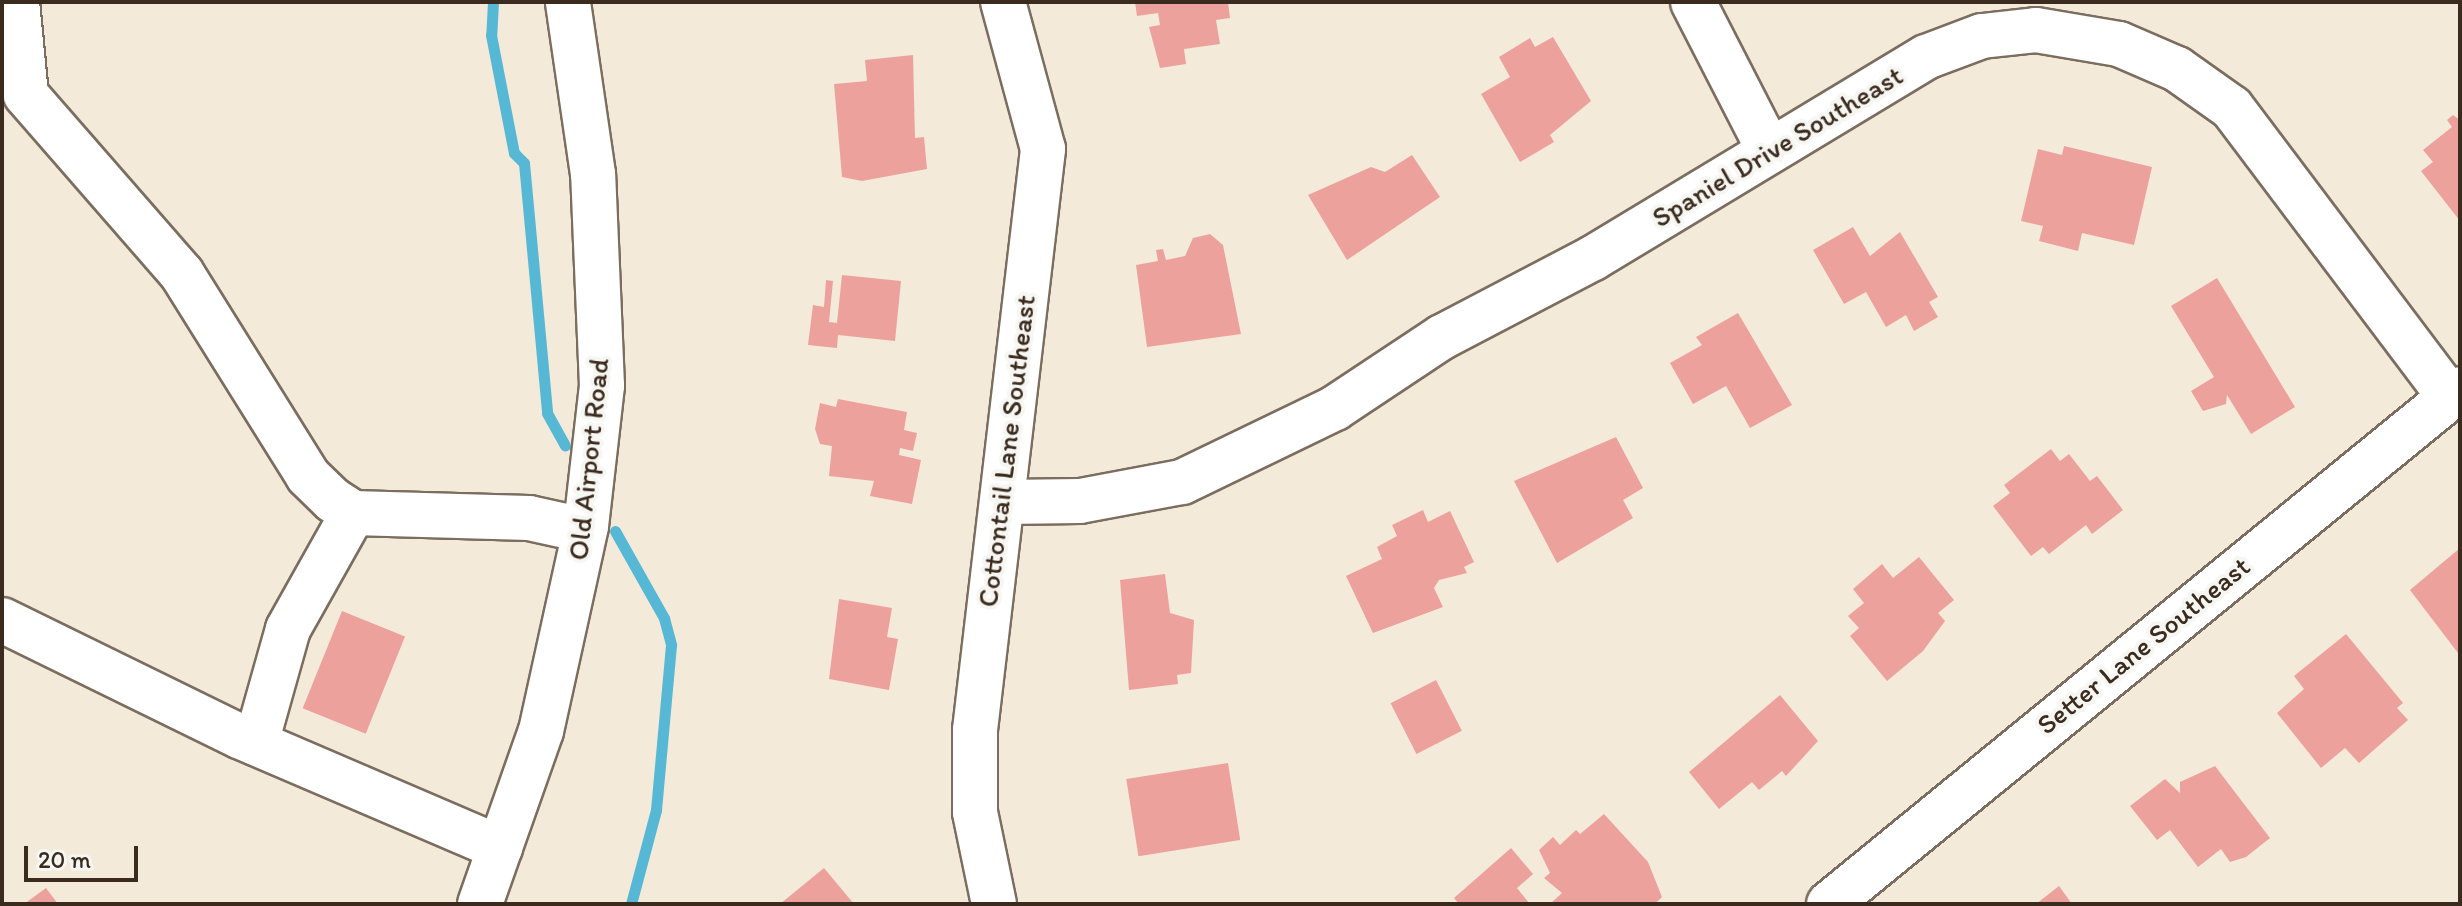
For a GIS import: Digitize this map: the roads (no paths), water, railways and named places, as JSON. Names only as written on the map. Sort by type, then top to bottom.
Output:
[{"type":"street","points":[[17,2],[14,107],[182,274],[308,476],[353,513],[529,518],[584,530]]},
{"type":"street","name":"Old Airport Road","points":[[493,899],[500,848],[541,731],[584,530],[602,386],[593,174],[568,2]]},
{"type":"street","name":"Cottontail Lane Southeast","points":[[994,904],[975,812],[975,730],[1043,149],[1003,2]]},
{"type":"street","points":[[1693,2],[1768,148]]},
{"type":"street","name":"Spaniel Drive Southeast","points":[[1003,502],[1080,501],[1182,482],[1335,408],[1768,148],[1926,57],[1982,36],[2036,30],[2119,44],[2177,69],[2232,108],[2455,393]]},
{"type":"street","name":"Setter Lane Southeast","points":[[1829,904],[2455,393]]},
{"type":"street","points":[[256,743],[288,629],[353,513]]},
{"type":"street","points":[[2,620],[256,743],[500,848]]},
{"type":"waterway","points":[[493,2],[491,35],[514,153],[524,163],[547,413],[565,445]]},
{"type":"waterway","points":[[615,531],[664,618],[671,645],[656,810],[631,904]]}]
